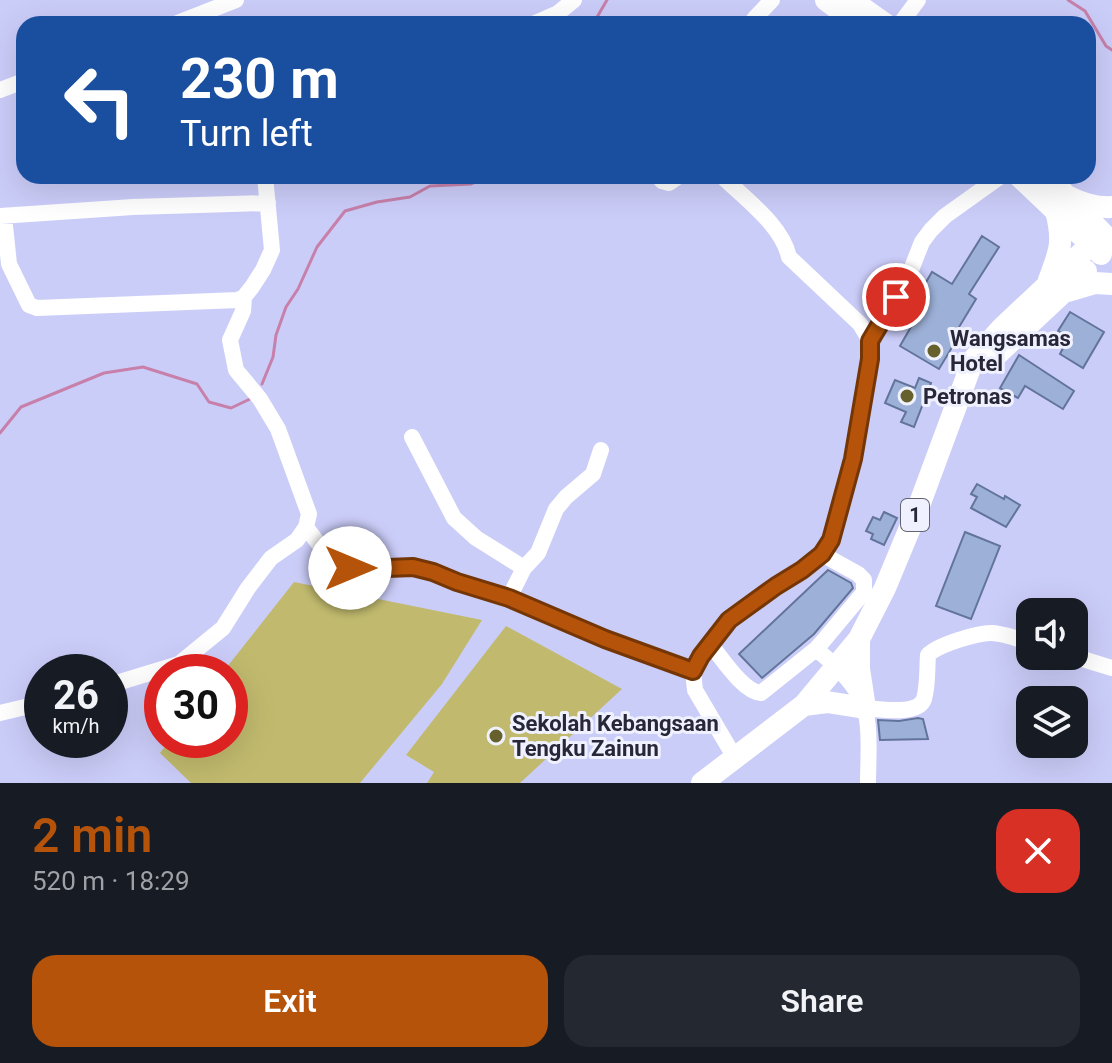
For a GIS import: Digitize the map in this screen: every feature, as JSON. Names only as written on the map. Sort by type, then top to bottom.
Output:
[{"type":"highway","points":[[826,0],[847,16]]},
{"type":"highway","points":[[851,0],[874,16]]},
{"type":"highway","name":"1","points":[[702,783],[804,705],[859,639],[885,588],[917,511],[966,381],[1055,289],[1105,248],[1060,203],[1031,184]]},
{"type":"highway","name":"1","points":[[1051,184],[1060,203]]},
{"type":"highway","points":[[1112,207],[1060,203],[1061,240],[1055,289],[1095,283],[1112,284]]},
{"type":"highway","points":[[804,705],[827,702],[865,708],[859,669],[859,639]]},
{"type":"street","points":[[211,16],[236,0]]},
{"type":"street","points":[[551,16],[574,0]]},
{"type":"street","points":[[757,16],[772,0]]},
{"type":"street","points":[[266,184],[268,203],[272,250],[263,270],[244,297],[238,300],[37,308],[29,305],[9,264],[2,216],[133,207],[268,203]]},
{"type":"street","points":[[730,184],[779,232],[789,257],[860,324],[870,341],[870,359],[853,459],[831,540],[822,554],[802,570],[729,620],[693,671],[695,690],[735,758]]},
{"type":"street","points":[[870,341],[931,230],[945,216],[990,184]]},
{"type":"street","points":[[128,680],[179,664],[223,628],[271,558],[287,549],[306,527],[309,514],[278,429],[260,399],[236,370],[230,340],[243,311],[244,297]]},
{"type":"street","points":[[412,437],[454,518],[476,538],[524,568]]},
{"type":"street","points":[[509,598],[524,568],[538,553],[556,509],[593,474],[601,450]]},
{"type":"street","points":[[306,527],[336,560],[350,568],[413,567],[509,598],[605,639],[693,671]]},
{"type":"street","points":[[710,644],[746,687],[755,693],[761,693],[816,649],[864,592],[864,580],[858,574],[822,554]]},
{"type":"street","points":[[865,708],[912,710],[920,705],[924,698],[928,655],[943,645],[990,633],[1016,640]]},
{"type":"street","points":[[816,649],[852,685],[865,708],[868,783]]},
{"type":"street","points":[[1088,661],[1112,668]]},
{"type":"street","points":[[0,713],[24,707]]},
{"type":"shaded area","points":[[294,582],[482,620],[442,684],[360,783],[191,783],[165,758],[248,758],[248,654],[237,654]]},
{"type":"shaded area","name":"Sekolah Kebangsaan Tengku Zainun","points":[[506,626],[622,689],[520,783],[427,783],[434,772],[406,755]]},
{"type":"building","points":[[982,236],[999,247],[969,294],[976,299],[953,337],[957,339],[939,369],[900,346],[923,306],[915,301],[932,272],[952,284]]},
{"type":"building","points":[[1070,312],[1104,332],[1083,368],[1060,354],[1069,337],[1058,331]]},
{"type":"building","points":[[1019,355],[1074,391],[1063,409],[1025,386],[1018,398],[1000,388]]},
{"type":"building","name":"Petronas","points":[[919,378],[931,383],[914,427],[901,422],[906,412],[885,403],[895,380],[915,388]]},
{"type":"building","points":[[977,484],[1020,505],[1006,527],[971,508],[977,497],[971,494]]},
{"type":"building","points":[[884,512],[897,518],[884,545],[871,539],[873,534],[866,531],[873,517],[880,520]]},
{"type":"building","points":[[965,532],[1000,546],[971,619],[936,606]]},
{"type":"building","points":[[828,570],[851,583],[853,588],[814,634],[762,678],[739,654]]},
{"type":"building","points":[[923,719],[928,739],[880,740],[878,720]]},
{"type":"waterway","points":[[598,16],[607,0]]},
{"type":"waterway","points":[[1068,0],[1088,16]]},
{"type":"waterway","points":[[1096,29],[1112,50]]},
{"type":"waterway","points":[[262,384],[273,357],[276,335],[286,307],[317,247],[345,211],[410,197],[430,186],[471,184]]},
{"type":"waterway","points":[[0,433],[21,407],[104,373],[143,367],[197,384],[209,402],[231,408],[250,399]]},
{"type":"place","name":"Wangsamas Hotel","points":[[934,351]]},
{"type":"place","name":"Petronas","points":[[907,396]]},
{"type":"place","name":"Sekolah Kebangsaan Tengku Zainun","points":[[496,736]]},
{"type":"route","points":[[350,568],[413,567],[433,572],[509,598],[605,639],[693,671],[729,620],[802,570],[822,554],[831,540],[853,459],[870,359],[870,341],[896,297]]}]
